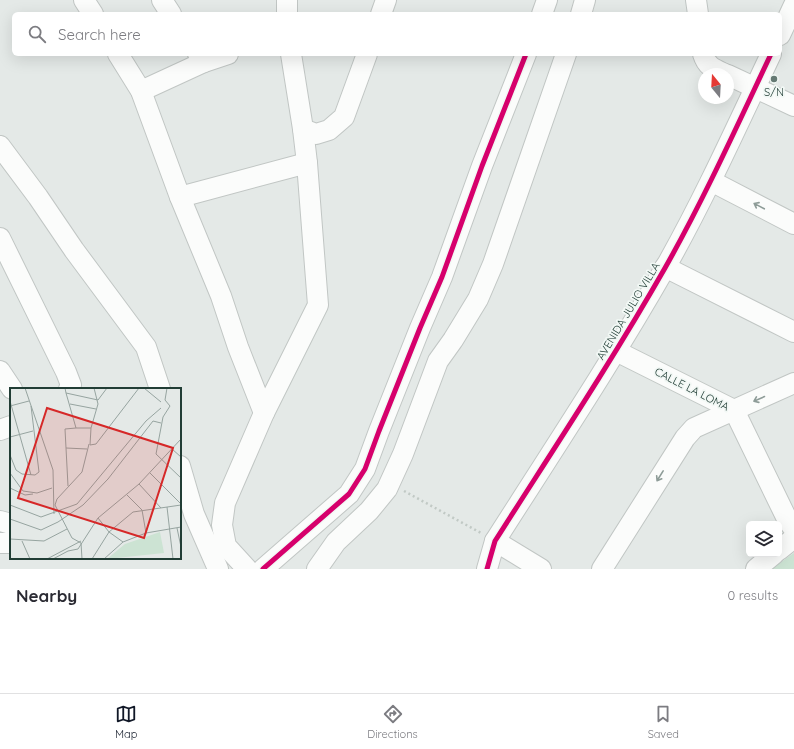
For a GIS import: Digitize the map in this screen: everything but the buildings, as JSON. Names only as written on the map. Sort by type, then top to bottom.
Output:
[{"type":"street","points":[[84,0],[92,12]]},
{"type":"street","points":[[162,0],[170,12]]},
{"type":"street","points":[[286,0],[287,12]]},
{"type":"street","points":[[382,12],[386,0]]},
{"type":"street","points":[[543,12],[547,0]]},
{"type":"street","points":[[581,12],[585,0]]},
{"type":"street","points":[[696,0],[698,12]]},
{"type":"street","points":[[782,31],[794,6]]},
{"type":"street","points":[[119,56],[141,91],[180,197],[221,296],[238,347],[264,413]]},
{"type":"street","points":[[141,91],[201,58],[214,56]]},
{"type":"street","points":[[247,569],[226,546],[222,525],[225,503],[264,413],[318,305],[307,163],[291,56]]},
{"type":"street","points":[[303,129],[316,134],[329,130],[344,117],[366,56]]},
{"type":"street","points":[[263,569],[349,494],[365,470],[420,328],[442,277],[482,166],[525,56]]},
{"type":"street","points":[[317,569],[336,542],[369,512],[390,483],[403,454],[438,361],[453,340],[478,299],[493,264],[565,56]]},
{"type":"street","points":[[704,56],[706,62],[714,68]]},
{"type":"street","name":"AVENIDA JULIO VILLA","points":[[487,569],[495,541],[616,351],[665,267],[711,181],[770,56]]},
{"type":"street","points":[[734,78],[794,106]]},
{"type":"street","points":[[0,146],[74,250],[146,347],[160,388]]},
{"type":"street","points":[[180,197],[307,163]]},
{"type":"street","points":[[711,181],[794,224]]},
{"type":"street","points":[[0,238],[66,372],[71,385],[70,388]]},
{"type":"street","points":[[665,267],[794,332]]},
{"type":"street","name":"CALLE LA LOMA","points":[[616,351],[734,410],[788,521],[794,529]]},
{"type":"street","points":[[0,371],[11,388]]},
{"type":"street","points":[[602,569],[685,438],[694,428],[794,383]]},
{"type":"street","points":[[0,430],[10,426]]},
{"type":"street","points":[[181,469],[194,514],[218,569]]},
{"type":"street","points":[[0,521],[10,524]]},
{"type":"street","points":[[782,548],[794,538]]},
{"type":"street","points":[[495,541],[541,569]]},
{"type":"street","points":[[756,569],[770,557]]},
{"type":"path","points":[[390,483],[495,541]]},
{"type":"green space","points":[[794,553],[794,569],[772,569],[781,562]]},
{"type":"cycle path","points":[[263,569],[349,494],[365,469],[420,328],[442,277],[482,166],[525,56]]},
{"type":"cycle path","points":[[487,569],[495,541],[603,371],[665,268],[707,189],[770,56]]},
{"type":"place","name":"S/N","points":[[774,79]]}]
